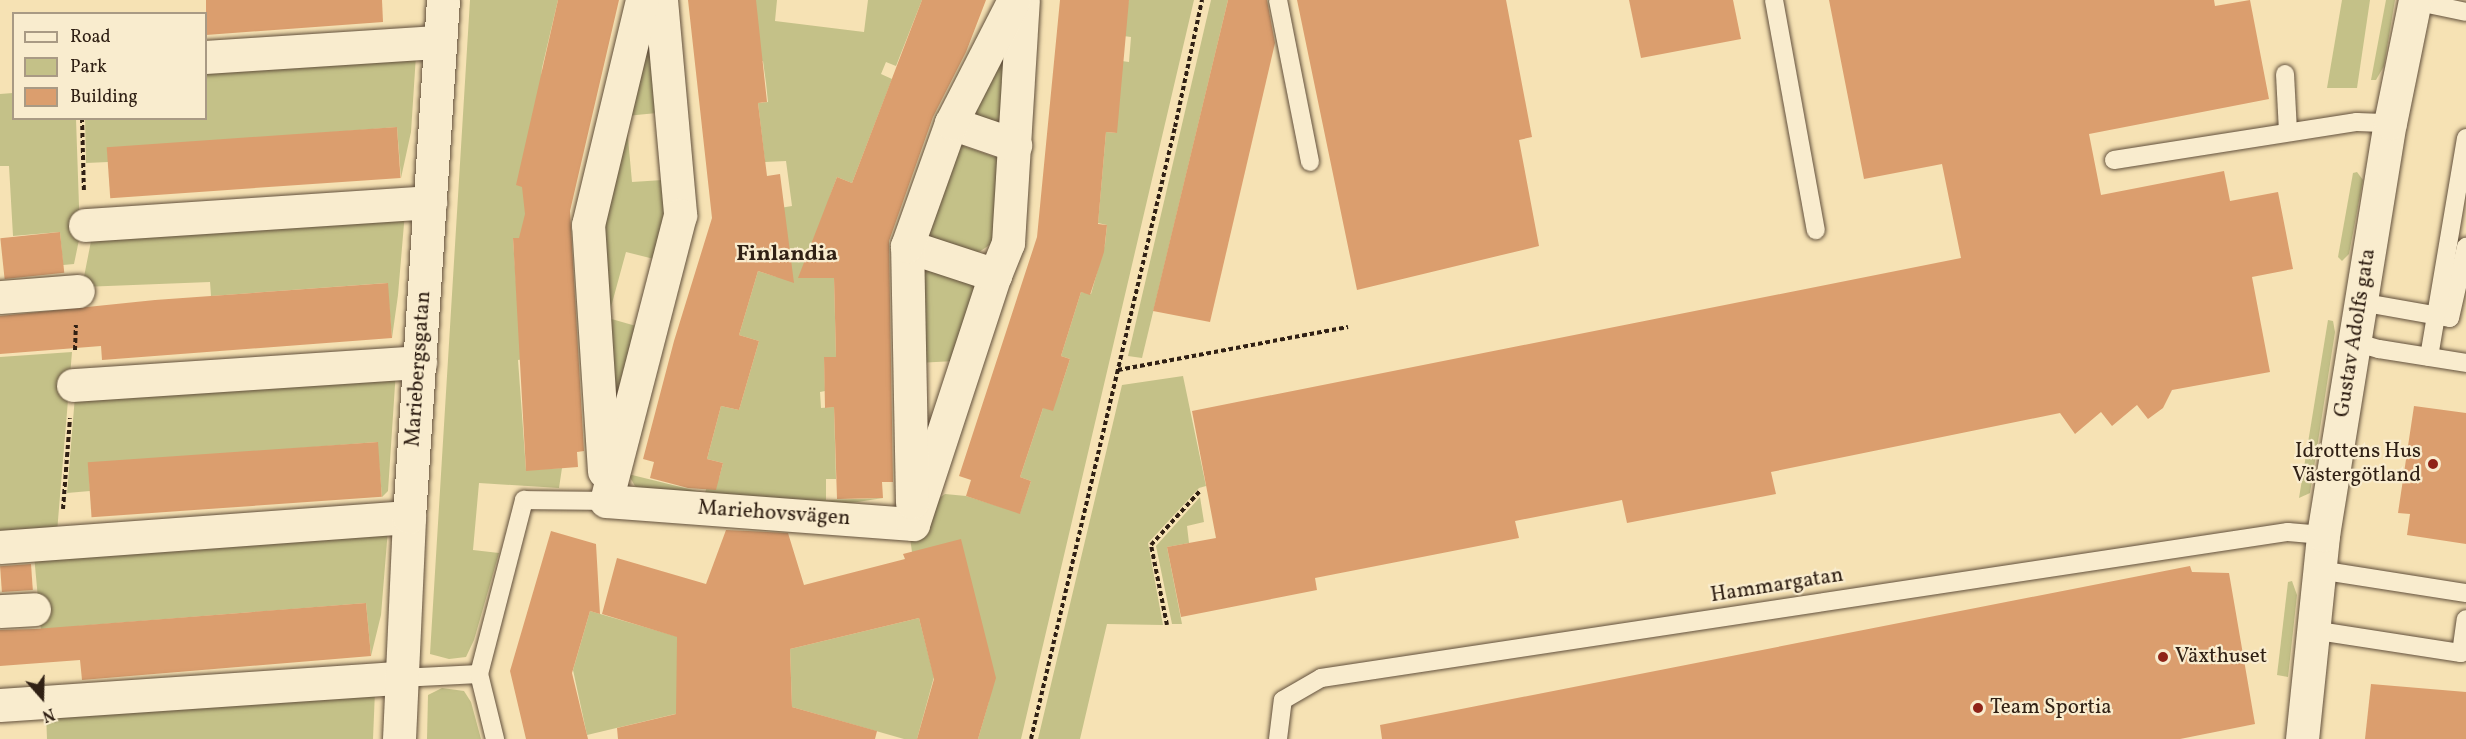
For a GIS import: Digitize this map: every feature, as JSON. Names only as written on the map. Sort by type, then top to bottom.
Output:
[{"type":"street","name":"Mariebergsgatan","points":[[399,739],[409,517],[443,0]]},
{"type":"street","points":[[606,501],[588,225],[642,0]]},
{"type":"street","points":[[606,501],[680,215],[661,0]]},
{"type":"street","points":[[913,524],[908,377],[907,246],[951,123],[1014,0]]},
{"type":"street","points":[[913,524],[995,275],[1008,243],[1023,0]]},
{"type":"street","name":"Gustav Adolfs gata","points":[[2302,739],[2324,535],[2390,123],[2414,1]]},
{"type":"street","points":[[207,57],[440,42]]},
{"type":"street","points":[[951,123],[1015,145]]},
{"type":"street","points":[[86,225],[430,202]]},
{"type":"street","points":[[907,246],[995,275]]},
{"type":"street","points":[[0,297],[78,291]]},
{"type":"street","points":[[73,385],[420,362]]},
{"type":"street","points":[[908,377],[963,377]]},
{"type":"street","name":"Mariehovsvägen","points":[[606,501],[913,524]]},
{"type":"street","points":[[0,547],[409,517]]},
{"type":"street","points":[[0,612],[34,609]]},
{"type":"street","points":[[0,705],[400,678]]},
{"type":"lane","points":[[1278,0],[1310,162]]},
{"type":"lane","points":[[1774,0],[1816,230]]},
{"type":"lane","points":[[2414,1],[2466,12]]},
{"type":"lane","points":[[2285,74],[2288,132]]},
{"type":"lane","points":[[2114,160],[2357,122],[2390,123]]},
{"type":"lane","points":[[2429,357],[2434,315],[2466,138]]},
{"type":"lane","points":[[2360,302],[2450,318],[2466,247]]},
{"type":"lane","points":[[2354,342],[2379,349],[2466,363]]},
{"type":"lane","points":[[495,739],[479,674],[524,500],[606,501]]},
{"type":"lane","name":"Hammargatan","points":[[1278,739],[1283,700],[1321,678],[2288,532],[2324,535]]},
{"type":"lane","points":[[2319,570],[2466,593]]},
{"type":"lane","points":[[2312,630],[2461,653],[2466,619]]},
{"type":"lane","points":[[400,678],[479,674]]},
{"type":"path","points":[[1031,739],[1202,0]]},
{"type":"path","points":[[82,120],[86,225]]},
{"type":"path","points":[[61,543],[78,291]]},
{"type":"path","points":[[1118,370],[1348,327]]},
{"type":"path","points":[[1167,625],[1152,545],[1200,491]]},
{"type":"green space","points":[[470,0],[558,0],[542,68],[526,238],[513,239],[520,339],[538,357],[518,360],[526,470],[562,468],[559,488],[479,483],[473,550],[499,553],[474,640],[466,657],[449,659],[430,654]]},
{"type":"green space","points":[[747,0],[777,0],[775,21],[864,32],[868,0],[922,0],[896,66],[886,62],[881,74],[892,79],[852,183],[837,177],[830,196],[818,264],[818,278],[834,278],[836,357],[824,358],[825,391],[820,392],[821,408],[834,407],[836,479],[826,479],[826,500],[883,498],[826,507],[648,496],[635,486],[628,474],[705,493],[710,476],[719,478],[723,463],[707,459],[721,406],[739,410],[759,341],[739,335],[758,271],[777,277],[780,208],[792,206],[786,161],[765,162],[758,103],[768,102],[766,83],[763,61],[754,62]]},
{"type":"green space","points":[[1129,0],[1194,0],[1021,739],[978,739],[989,701],[912,552],[909,531],[930,505],[945,494],[966,496],[1020,513],[1031,481],[1020,477],[1043,408],[1060,390],[1070,359],[1061,356],[1081,292],[1091,294],[1105,244],[1107,225],[1098,223],[1106,132],[1117,133],[1114,60],[1129,62],[1131,37],[1116,35]]},
{"type":"green space","points":[[1211,0],[1228,0],[1142,358],[1128,356]]},
{"type":"green space","points":[[2342,0],[2370,0],[2357,88],[2327,88]]},
{"type":"green space","points":[[2386,0],[2395,0],[2384,66],[2376,80],[2371,80]]},
{"type":"green space","points":[[649,15],[657,113],[626,116],[632,182],[663,180],[667,219],[654,259],[626,252],[608,318],[636,326],[610,426],[594,221]]},
{"type":"green space","points":[[1006,32],[1000,124],[967,113]]},
{"type":"green space","points":[[416,55],[411,132],[401,178],[397,127],[108,150],[108,162],[86,163],[85,120],[207,120],[207,69]]},
{"type":"green space","points":[[12,93],[12,120],[76,120],[80,235],[74,264],[63,265],[60,232],[13,236],[9,166],[0,166],[0,94]]},
{"type":"green space","points":[[958,144],[998,158],[993,238],[991,244],[973,253],[922,235]]},
{"type":"green space","points":[[2357,172],[2363,180],[2349,254],[2342,261],[2338,257],[2353,173]]},
{"type":"green space","points":[[405,212],[392,338],[387,283],[211,296],[210,282],[82,287],[92,236]]},
{"type":"green space","points":[[915,263],[967,278],[975,287],[956,361],[916,363]]},
{"type":"green space","points":[[2328,320],[2333,321],[2335,332],[2310,493],[2299,498]]},
{"type":"green space","points":[[72,352],[57,532],[0,535],[0,357]]},
{"type":"green space","points":[[396,370],[388,491],[382,497],[377,442],[89,465],[90,491],[67,493],[75,396]]},
{"type":"green space","points":[[1183,376],[1206,486],[1199,488],[1148,543],[1163,625],[1107,624],[1080,739],[1038,739],[1122,385]]},
{"type":"green space","points":[[1200,497],[1204,522],[1187,526],[1189,543],[1167,547],[1182,624],[1172,624],[1156,546]]},
{"type":"green space","points":[[388,529],[381,615],[371,656],[366,603],[78,626],[43,653],[34,555]]},
{"type":"green space","points":[[2292,581],[2297,595],[2288,677],[2277,675],[2288,582]]},
{"type":"green space","points":[[590,611],[713,647],[713,705],[587,735],[573,670]]},
{"type":"green space","points":[[919,618],[934,677],[917,739],[904,739],[792,707],[790,649]]},
{"type":"green space","points":[[442,688],[464,691],[471,702],[481,739],[427,739],[428,695]]},
{"type":"green space","points":[[375,691],[373,739],[47,739],[46,713]]},
{"type":"building","points":[[206,0],[382,0],[383,22],[207,35]]},
{"type":"building","points":[[558,0],[619,0],[570,211],[584,451],[577,452],[578,467],[526,471],[513,238],[519,238],[525,214],[522,187],[516,185]]},
{"type":"building","points":[[688,0],[756,0],[767,102],[758,103],[767,176],[780,174],[794,283],[758,271],[739,335],[759,341],[739,410],[721,406],[707,459],[723,463],[716,490],[688,488],[650,478],[654,462],[643,459],[674,341],[712,218]]},
{"type":"building","points":[[922,0],[986,0],[966,52],[933,117],[889,241],[893,482],[882,482],[883,498],[837,499],[834,407],[825,408],[824,357],[836,357],[834,278],[798,278],[837,177],[852,183]]},
{"type":"building","points":[[1060,0],[1129,0],[1117,133],[1106,132],[1098,224],[1107,225],[1104,252],[1090,295],[1081,292],[1061,356],[1070,359],[1053,411],[1043,408],[1020,477],[1031,481],[1020,514],[966,496],[971,480],[959,476],[1037,237]]},
{"type":"building","points":[[1228,0],[1267,0],[1275,43],[1210,322],[1153,311]]},
{"type":"building","points":[[1297,0],[1506,0],[1532,137],[1519,140],[1539,246],[1357,290]]},
{"type":"building","points":[[1629,0],[1733,0],[1741,39],[1641,58]]},
{"type":"building","points":[[1829,0],[2214,0],[2215,6],[2250,0],[2269,99],[2089,134],[2101,195],[2224,171],[2230,201],[2278,192],[2293,269],[2252,277],[2270,372],[2172,390],[2163,408],[2148,419],[2137,405],[2112,426],[2101,412],[2075,434],[2060,413],[1771,472],[1776,494],[1627,523],[1622,500],[1515,521],[1519,538],[1315,578],[1317,590],[1181,617],[1167,547],[1216,538],[1192,411],[1961,258],[1942,164],[1864,179]]},
{"type":"building","points":[[397,127],[401,178],[110,198],[107,147]]},
{"type":"building","points":[[60,232],[64,273],[5,279],[0,238]]},
{"type":"building","points":[[388,283],[392,338],[102,360],[101,346],[0,354],[0,316],[155,300]]},
{"type":"building","points":[[2414,406],[2466,413],[2466,544],[2407,535],[2410,514],[2398,513]]},
{"type":"building","points":[[378,442],[382,497],[92,517],[88,462]]},
{"type":"building","points":[[726,530],[788,533],[804,585],[905,559],[903,554],[961,539],[996,678],[978,739],[917,739],[934,679],[919,618],[790,649],[792,707],[877,731],[875,739],[618,739],[617,728],[676,714],[677,637],[602,614],[617,558],[706,584]]},
{"type":"building","points":[[551,531],[596,544],[600,614],[590,611],[572,673],[588,739],[526,739],[510,671]]},
{"type":"building","points":[[31,564],[33,590],[2,592],[0,566]]},
{"type":"building","points":[[2190,566],[2192,572],[2229,573],[2255,724],[2180,739],[1382,739],[1380,725]]},
{"type":"building","points":[[366,603],[371,656],[82,680],[80,660],[0,666],[0,630]]},
{"type":"building","points":[[2371,684],[2466,692],[2466,739],[2365,739]]},
{"type":"place","name":"Idrottens Hus Västergötland","points":[[2433,464]]},
{"type":"place","name":"Växthuset","points":[[2163,657]]},
{"type":"place","name":"Team Sportia","points":[[1978,708]]},
{"type":"district","name":"Finlandia","points":[[787,255]]}]
